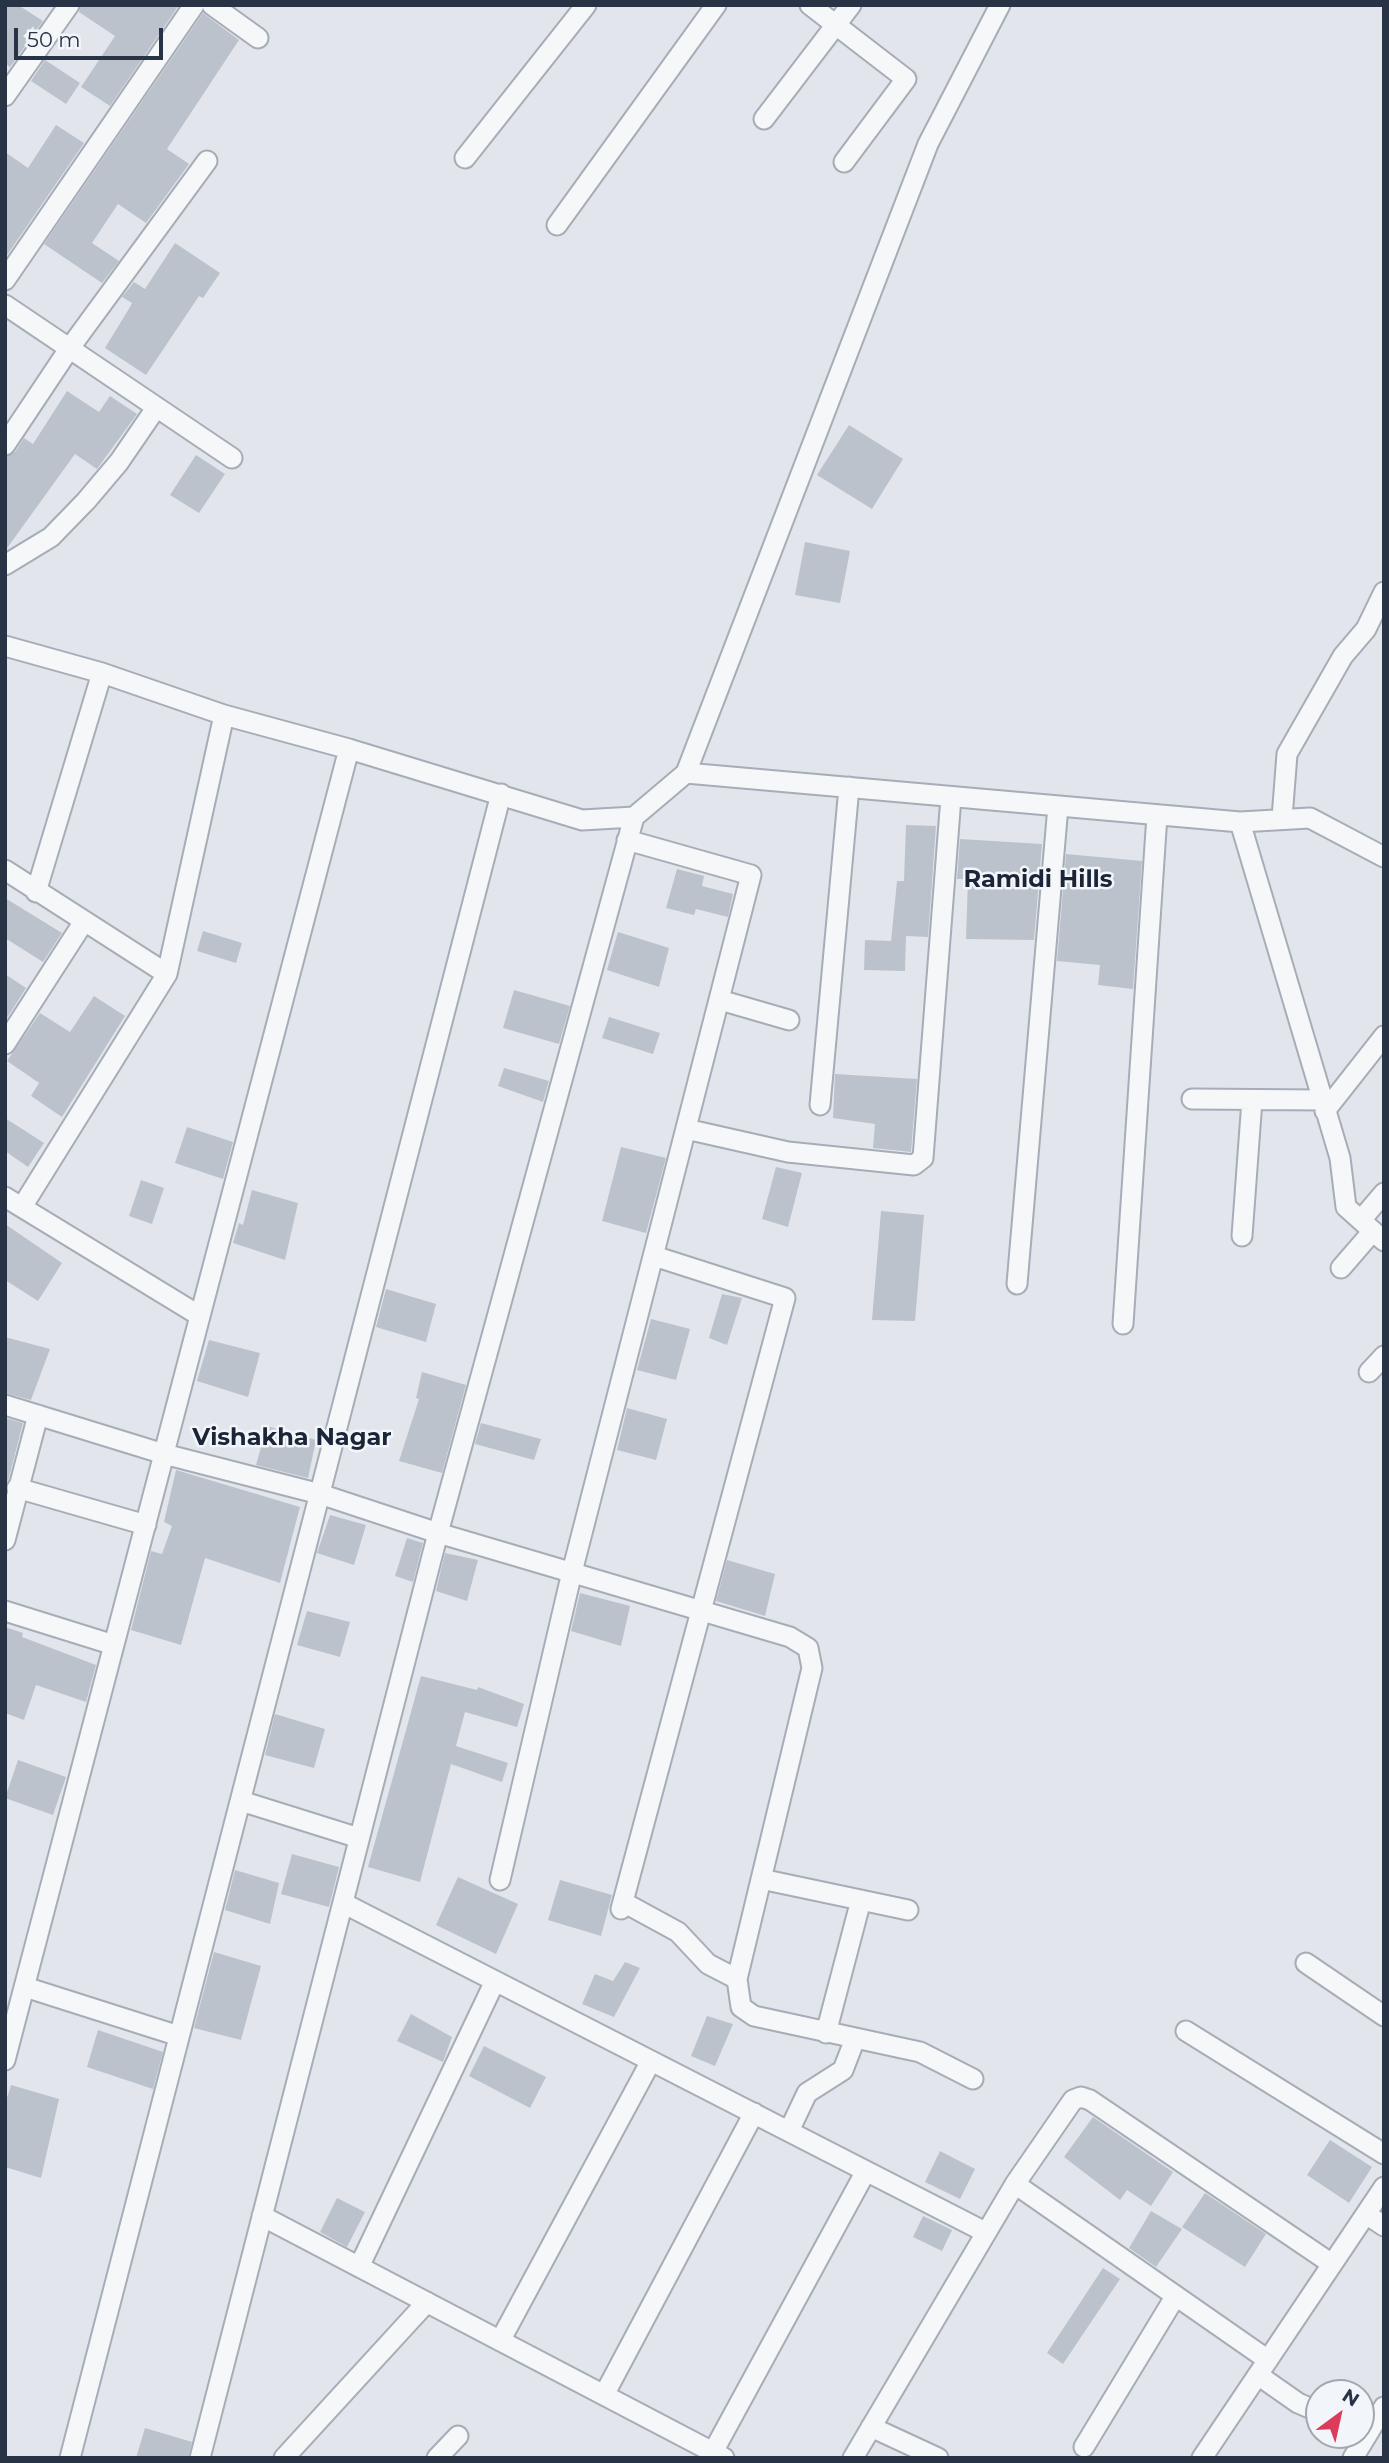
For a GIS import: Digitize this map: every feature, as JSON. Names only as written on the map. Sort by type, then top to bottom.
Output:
[{"type":"street","points":[[5,96],[69,5]]},
{"type":"street","points":[[5,279],[194,5]]},
{"type":"street","points":[[212,5],[258,38]]},
{"type":"street","points":[[466,158],[586,5]]},
{"type":"street","points":[[557,225],[716,5]]},
{"type":"street","points":[[810,5],[906,79],[844,162]]},
{"type":"street","points":[[764,119],[851,5]]},
{"type":"street","points":[[200,2458],[438,1533],[634,817],[686,773],[928,144],[1000,5]]},
{"type":"street","points":[[5,445],[69,349],[207,161]]},
{"type":"street","points":[[5,305],[232,458]]},
{"type":"street","points":[[5,565],[51,537],[86,501],[119,462],[156,408]]},
{"type":"street","points":[[1282,818],[1287,754],[1343,656],[1366,629],[1384,592]]},
{"type":"street","points":[[5,646],[102,673],[224,715],[349,749],[582,820],[634,817]]},
{"type":"street","points":[[36,892],[102,673]]},
{"type":"street","points":[[200,1316],[13,1202],[167,974],[224,715]]},
{"type":"street","points":[[5,2060],[349,749]]},
{"type":"street","points":[[686,773],[1240,822],[1310,818],[1384,857]]},
{"type":"street","points":[[820,1105],[849,787]]},
{"type":"street","points":[[70,2458],[501,794]]},
{"type":"street","points":[[686,1129],[788,1152],[914,1165],[923,1158],[951,797]]},
{"type":"street","points":[[1017,1284],[1058,806]]},
{"type":"street","points":[[1123,1324],[1157,815]]},
{"type":"street","points":[[1240,822],[1339,1158],[1346,1207],[1373,1231]]},
{"type":"street","points":[[500,1880],[572,1572],[751,875],[627,841]]},
{"type":"street","points":[[5,871],[167,974]]},
{"type":"street","points":[[5,1044],[83,923]]},
{"type":"street","points":[[720,1000],[789,1020]]},
{"type":"street","points":[[1324,1106],[1384,1037]]},
{"type":"street","points":[[1192,1099],[1252,1100],[1324,1106]]},
{"type":"street","points":[[1242,1236],[1252,1100]]},
{"type":"street","points":[[1341,1268],[1373,1231],[1384,1194]]},
{"type":"street","points":[[654,1256],[785,1298],[704,1611],[622,1905],[678,1932],[708,1964],[737,1979]]},
{"type":"street","points":[[1369,1372],[1384,1356]]},
{"type":"street","points":[[5,1405],[164,1453],[320,1494],[438,1533],[790,1637],[808,1648],[813,1668],[737,1979],[741,2007],[754,2016],[826,2034],[920,2052],[973,2079]]},
{"type":"street","points":[[5,1540],[38,1416]]},
{"type":"street","points":[[18,1488],[146,1525]]},
{"type":"street","points":[[5,1611],[114,1645]]},
{"type":"street","points":[[241,1801],[359,1838]]},
{"type":"street","points":[[761,1879],[908,1910]]},
{"type":"street","points":[[826,2034],[861,1900]]},
{"type":"street","points":[[343,1903],[985,2232]]},
{"type":"street","points":[[1306,1963],[1384,2016]]},
{"type":"street","points":[[359,2267],[495,1981]]},
{"type":"street","points":[[24,1987],[180,2036]]},
{"type":"street","points":[[1186,2031],[1384,2154]]},
{"type":"street","points":[[789,2131],[807,2092],[843,2070],[855,2039]]},
{"type":"street","points":[[500,2341],[651,2061]]},
{"type":"street","points":[[853,2458],[985,2232],[1073,2100],[1081,2097],[1090,2099],[1332,2264]]},
{"type":"street","points":[[604,2395],[754,2113]]},
{"type":"street","points":[[262,2216],[719,2455],[866,2171]]},
{"type":"street","points":[[1015,2184],[1175,2297],[1263,2367],[1298,2403],[1305,2406]]},
{"type":"street","points":[[1202,2458],[1384,2187]]},
{"type":"street","points":[[1366,2214],[1384,2227]]},
{"type":"street","points":[[1084,2447],[1175,2297]]},
{"type":"street","points":[[284,2458],[427,2302]]},
{"type":"street","points":[[871,2427],[938,2458]]},
{"type":"street","points":[[437,2458],[458,2436]]},
{"type":"building","points":[[5,5],[18,5],[43,21],[10,67],[5,63]]},
{"type":"building","points":[[81,5],[179,5],[110,106],[81,87],[115,36],[79,12]]},
{"type":"building","points":[[203,13],[239,40],[167,149],[189,164],[146,223],[118,204],[92,243],[119,261],[102,283],[44,244]]},
{"type":"building","points":[[45,60],[80,83],[66,104],[31,81]]},
{"type":"building","points":[[56,125],[84,143],[5,258],[5,152],[28,168]]},
{"type":"building","points":[[175,243],[220,273],[203,298],[199,296],[146,375],[105,348],[132,303],[122,297],[134,282],[145,289]]},
{"type":"building","points":[[67,391],[99,412],[110,396],[137,414],[97,469],[75,454],[5,551],[5,457],[15,452],[24,438],[33,444]]},
{"type":"building","points":[[849,425],[903,459],[872,509],[817,475]]},
{"type":"building","points":[[196,455],[225,474],[199,513],[170,495]]},
{"type":"building","points":[[805,542],[850,551],[840,603],[795,595]]},
{"type":"building","points":[[906,825],[936,826],[928,937],[906,936],[905,971],[864,970],[865,940],[891,941],[897,881],[904,881]]},
{"type":"building","points":[[960,839],[1042,844],[1034,940],[966,939],[968,879],[957,879]]},
{"type":"building","points":[[1066,854],[1142,861],[1133,989],[1098,985],[1100,965],[1057,961]]},
{"type":"building","points":[[677,869],[704,876],[702,886],[733,894],[728,917],[696,909],[694,915],[666,908]]},
{"type":"building","points":[[5,898],[62,933],[43,962],[5,938]]},
{"type":"building","points":[[203,931],[242,943],[236,963],[197,951]]},
{"type":"building","points":[[618,932],[669,948],[659,987],[607,970]]},
{"type":"building","points":[[5,974],[26,988],[5,1021]]},
{"type":"building","points":[[514,990],[570,1006],[559,1044],[503,1028]]},
{"type":"building","points":[[94,996],[125,1016],[62,1117],[31,1096],[39,1083],[7,1061],[40,1013],[70,1032]]},
{"type":"building","points":[[609,1017],[660,1033],[653,1054],[602,1038]]},
{"type":"building","points":[[504,1068],[549,1081],[543,1102],[498,1086]]},
{"type":"building","points":[[835,1074],[917,1079],[911,1152],[873,1148],[875,1124],[833,1118]]},
{"type":"building","points":[[5,1118],[44,1143],[28,1167],[5,1151]]},
{"type":"building","points":[[187,1127],[233,1142],[223,1179],[175,1163]]},
{"type":"building","points":[[621,1147],[666,1158],[646,1233],[602,1221]]},
{"type":"building","points":[[776,1167],[802,1173],[788,1227],[762,1219]]},
{"type":"building","points":[[141,1180],[164,1188],[152,1224],[129,1216]]},
{"type":"building","points":[[252,1190],[298,1203],[285,1260],[233,1243],[239,1223],[243,1225]]},
{"type":"building","points":[[881,1211],[924,1215],[915,1321],[872,1320]]},
{"type":"building","points":[[5,1224],[62,1263],[38,1301],[5,1280]]},
{"type":"building","points":[[386,1289],[436,1304],[426,1342],[376,1327]]},
{"type":"building","points":[[722,1294],[742,1298],[727,1345],[709,1338]]},
{"type":"building","points":[[651,1319],[690,1329],[676,1380],[637,1370]]},
{"type":"building","points":[[5,1337],[50,1349],[31,1400],[5,1393]]},
{"type":"building","points":[[209,1340],[260,1353],[248,1397],[197,1381]]},
{"type":"building","points":[[422,1372],[466,1385],[442,1473],[399,1461],[419,1399],[416,1398]]},
{"type":"building","points":[[627,1408],[667,1419],[656,1460],[617,1450]]},
{"type":"building","points":[[5,1418],[23,1423],[8,1481],[5,1480]]},
{"type":"building","points":[[481,1423],[541,1439],[534,1460],[475,1444]]},
{"type":"building","points":[[267,1426],[316,1440],[308,1478],[256,1465]]},
{"type":"building","points":[[176,1470],[300,1507],[280,1583],[205,1558],[181,1645],[131,1630],[151,1551],[162,1554],[172,1526],[164,1522]]},
{"type":"building","points":[[330,1515],[366,1525],[354,1565],[317,1553]]},
{"type":"building","points":[[407,1538],[423,1543],[413,1582],[395,1576]]},
{"type":"building","points":[[445,1553],[478,1560],[467,1601],[436,1591]]},
{"type":"building","points":[[727,1560],[775,1574],[765,1616],[716,1601]]},
{"type":"building","points":[[580,1593],[630,1606],[621,1646],[571,1631]]},
{"type":"building","points":[[307,1611],[350,1622],[340,1657],[297,1645]]},
{"type":"building","points":[[5,1627],[23,1633],[22,1637],[96,1665],[86,1702],[36,1685],[24,1720],[5,1713]]},
{"type":"building","points":[[421,1676],[477,1690],[478,1687],[524,1704],[517,1727],[465,1712],[456,1746],[508,1763],[502,1782],[451,1764],[420,1882],[368,1867]]},
{"type":"building","points":[[275,1714],[325,1729],[314,1768],[265,1755]]},
{"type":"building","points":[[18,1760],[66,1777],[53,1815],[5,1798]]},
{"type":"building","points":[[292,1854],[339,1867],[329,1907],[281,1894]]},
{"type":"building","points":[[235,1870],[279,1883],[270,1924],[225,1910]]},
{"type":"building","points":[[458,1877],[518,1904],[496,1954],[436,1925]]},
{"type":"building","points":[[560,1880],[612,1895],[601,1936],[548,1920]]},
{"type":"building","points":[[214,1952],[261,1966],[241,2040],[194,2028]]},
{"type":"building","points":[[625,1962],[640,1968],[614,2017],[582,2004],[595,1974],[613,1981]]},
{"type":"building","points":[[411,2014],[452,2037],[443,2062],[397,2041]]},
{"type":"building","points":[[707,2016],[733,2024],[715,2066],[691,2056]]},
{"type":"building","points":[[98,2030],[163,2052],[153,2089],[87,2067]]},
{"type":"building","points":[[484,2046],[546,2077],[530,2108],[469,2076]]},
{"type":"building","points":[[11,2085],[59,2099],[41,2178],[5,2167],[5,2104]]},
{"type":"building","points":[[1093,2117],[1173,2172],[1151,2206],[1127,2190],[1120,2200],[1064,2157]]},
{"type":"building","points":[[1330,2140],[1372,2167],[1349,2203],[1307,2175]]},
{"type":"building","points":[[940,2151],[975,2169],[960,2199],[925,2182]]},
{"type":"building","points":[[1205,2193],[1266,2234],[1245,2267],[1182,2227]]},
{"type":"building","points":[[337,2198],[365,2212],[347,2247],[320,2232]]},
{"type":"building","points":[[1151,2211],[1182,2229],[1156,2267],[1129,2248]]},
{"type":"building","points":[[923,2216],[952,2230],[942,2251],[913,2237]]},
{"type":"building","points":[[1103,2268],[1120,2279],[1063,2364],[1047,2353]]},
{"type":"building","points":[[145,2428],[192,2442],[188,2458],[136,2458]]},
{"type":"district","name":"Ramidi Hills","points":[[1038,880]]},
{"type":"district","name":"Vishakha Nagar","points":[[292,1438]]}]
